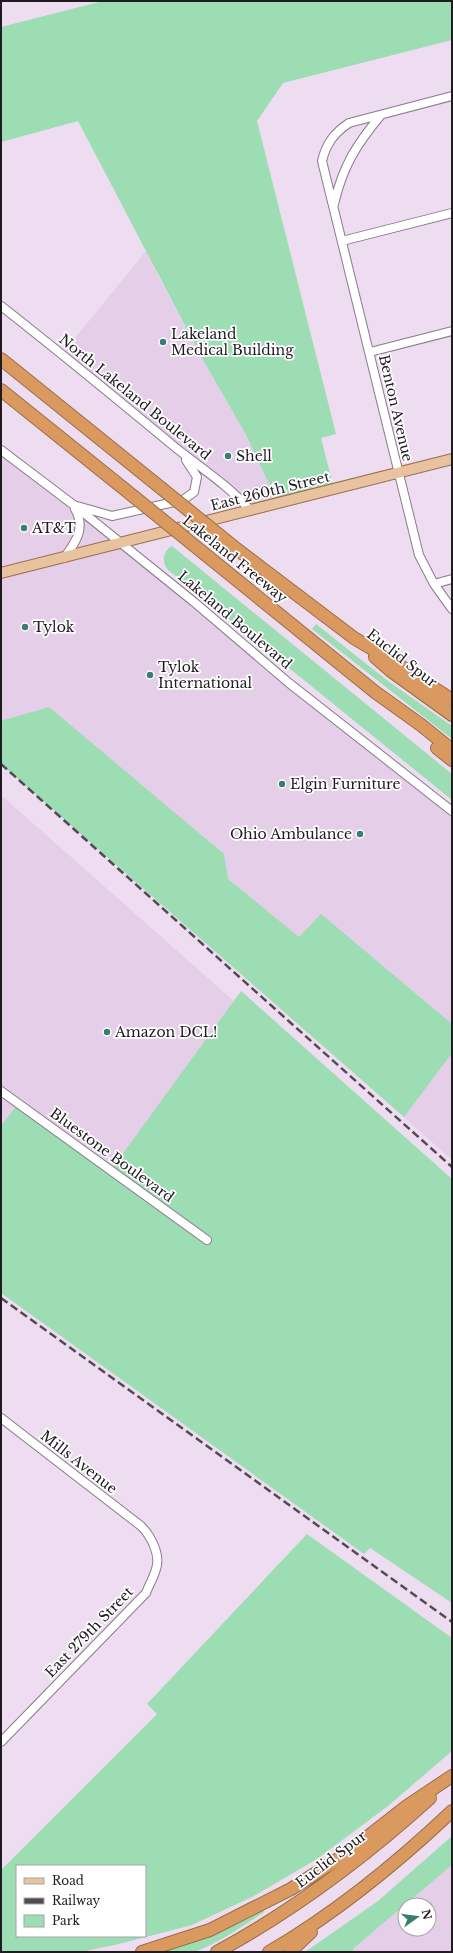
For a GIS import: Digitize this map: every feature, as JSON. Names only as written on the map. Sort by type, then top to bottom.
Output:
[{"type":"highway","name":"Lakeland Freeway","points":[[1,359],[234,547],[354,638],[396,663],[452,700]]},
{"type":"highway","name":"Lakeland Freeway","points":[[1,390],[375,692],[421,725],[452,750]]},
{"type":"highway","name":"Euclid Spur","points":[[354,638],[391,671],[452,715]]},
{"type":"highway","points":[[375,692],[416,731],[452,760]]},
{"type":"highway","name":"Euclid Spur","points":[[217,1952],[277,1916],[324,1885],[391,1832],[452,1776]]},
{"type":"highway","points":[[142,1952],[176,1943],[210,1930],[291,1889],[343,1856],[407,1806],[452,1776]]},
{"type":"highway","points":[[269,1952],[343,1903],[388,1868],[452,1811]]},
{"type":"highway","points":[[290,1952],[343,1903]]},
{"type":"main road","name":"East 260th Street","points":[[1,573],[452,459]]},
{"type":"street","points":[[380,115],[452,96]]},
{"type":"street","name":"Benton Avenue","points":[[380,115],[350,123],[340,129],[325,149],[322,162],[334,205],[419,555],[434,584],[452,610]]},
{"type":"street","name":"Benton Avenue","points":[[334,205],[340,178],[354,151],[380,115]]},
{"type":"street","points":[[342,241],[452,213]]},
{"type":"street","name":"North Lakeland Boulevard","points":[[1,306],[182,453],[237,495],[250,510]]},
{"type":"street","points":[[370,352],[452,331]]},
{"type":"street","name":"Lakeland Boulevard","points":[[1,450],[73,504],[120,544],[194,602],[289,683],[452,811]]},
{"type":"street","points":[[73,504],[112,516],[183,500],[194,492],[197,477],[182,453]]},
{"type":"street","points":[[64,558],[74,545],[79,534],[80,517],[73,504]]},
{"type":"street","points":[[434,584],[452,579]]},
{"type":"street","name":"Bluestone Boulevard","points":[[1,1091],[207,1240]]},
{"type":"street","name":"Mills Avenue","points":[[1,1418],[141,1526]]},
{"type":"street","name":"East 279th Street","points":[[1,1742],[146,1593],[157,1568],[156,1552],[150,1539],[141,1526]]},
{"type":"shaded area","points":[[147,250],[154,268],[202,358],[245,433],[278,503],[258,508],[203,470],[62,354]]},
{"type":"shaded area","points":[[1,450],[452,811],[452,1160],[1,758]]},
{"type":"shaded area","points":[[1,795],[452,1194],[1,1251]]},
{"type":"shaded area","points":[[452,1865],[452,1952],[353,1952],[354,1948],[397,1912],[397,1937],[437,1937],[437,1897],[414,1897]]},
{"type":"green space","points":[[103,1],[452,1],[452,40],[283,83],[257,121],[336,434],[321,438],[334,489],[278,503],[245,433],[202,358],[78,121],[1,142],[1,27]]},
{"type":"green space","points":[[172,546],[452,774],[452,800],[168,570],[164,564],[164,557],[169,548]]},
{"type":"green space","points":[[316,624],[388,681],[452,726],[452,739],[312,629]]},
{"type":"green space","points":[[49,707],[224,854],[228,879],[299,937],[321,914],[452,1024],[452,1053],[404,1117],[1,764],[1,721]]},
{"type":"green space","points":[[241,991],[452,1179],[452,1603],[370,1548],[364,1554],[1,1293],[1,1126],[18,1104],[111,1170]]},
{"type":"green space","points":[[307,1534],[452,1638],[452,1751],[388,1806],[317,1859],[254,1896],[192,1925],[146,1937],[146,1865],[16,1865],[16,1937],[146,1937],[81,1952],[1,1952],[1,1870],[157,1714],[147,1704]]},
{"type":"green space","points":[[452,1836],[452,1865],[414,1897],[397,1897],[397,1912],[354,1948],[353,1952],[305,1952],[378,1901]]},
{"type":"green space","points":[[262,1909],[264,1912],[230,1934],[202,1949],[194,1952],[154,1952]]},
{"type":"railway","points":[[1,764],[452,1167]]},
{"type":"railway","points":[[1,1298],[452,1622]]},
{"type":"place","name":"Lakeland Medical Building","points":[[163,342]]},
{"type":"place","name":"Shell","points":[[228,456]]},
{"type":"place","name":"AT&T","points":[[24,528]]},
{"type":"place","name":"Tylok","points":[[25,627]]},
{"type":"place","name":"Tylok International","points":[[150,675]]},
{"type":"place","name":"Elgin Furniture","points":[[282,784]]},
{"type":"place","name":"Ohio Ambulance","points":[[360,834]]},
{"type":"place","name":"Amazon DCL!","points":[[107,1032]]}]
